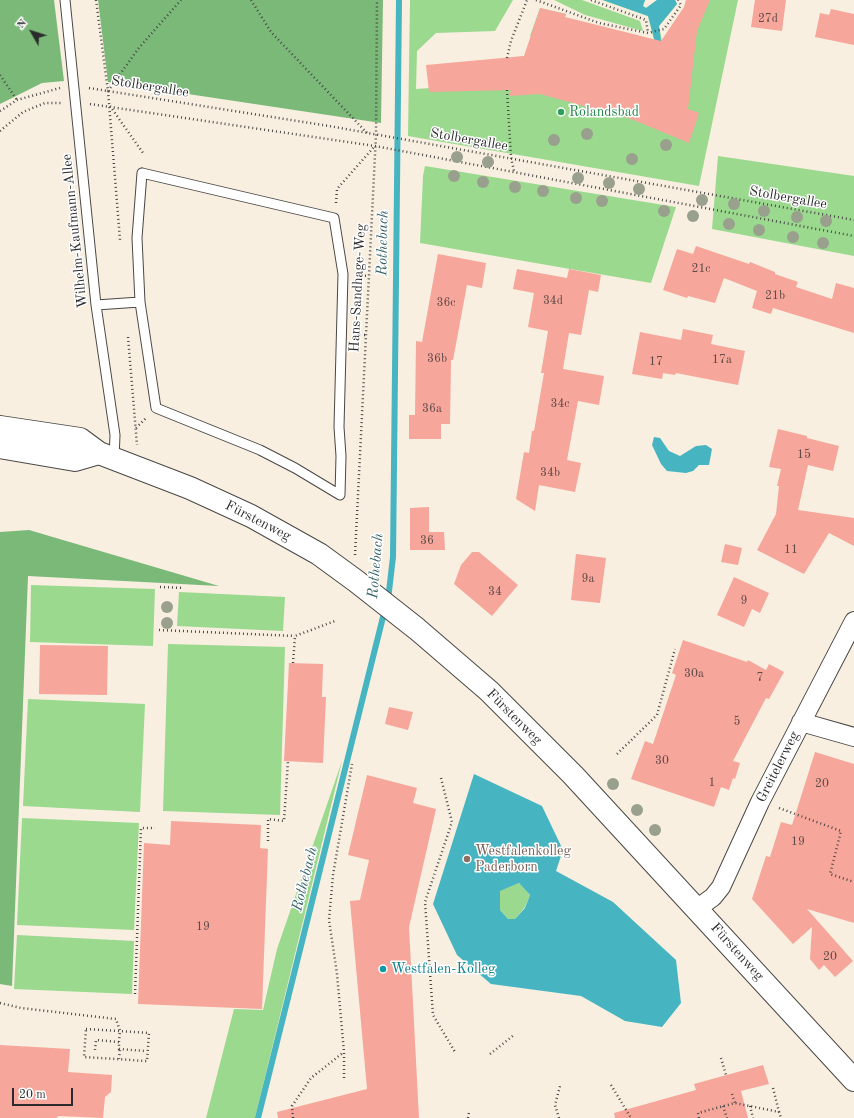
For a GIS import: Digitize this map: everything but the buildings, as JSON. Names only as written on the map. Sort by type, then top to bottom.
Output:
[{"type":"main road","name":"Fürstenweg","points":[[0,427],[80,440],[106,456],[190,488],[251,516],[319,554],[344,572],[400,616],[489,691],[574,775],[698,908],[854,1080]]},
{"type":"main road","points":[[0,447],[75,460],[106,456]]},
{"type":"street","name":"Greitelerweg","points":[[698,908],[712,897],[721,887],[760,802],[854,620]]},
{"type":"street","points":[[801,722],[854,737]]},
{"type":"lane","name":"Wilhelm-Kaufmann-Allee","points":[[65,0],[75,82],[96,305],[115,435],[106,456]]},
{"type":"lane","points":[[142,173],[334,218],[343,274],[339,427],[340,495],[295,468],[260,450],[156,408],[140,302],[137,238],[142,173]]},
{"type":"lane","points":[[96,305],[140,302]]},
{"type":"path","points":[[96,0],[108,91]]},
{"type":"path","points":[[108,91],[138,49],[181,0]]},
{"type":"path","points":[[251,0],[271,32],[367,133]]},
{"type":"path","name":"Hans-Sandhage-Weg","points":[[344,572],[356,553],[376,135],[377,0]]},
{"type":"path","points":[[507,58],[511,41],[528,0]]},
{"type":"path","points":[[536,0],[599,23],[650,33],[664,29],[681,5],[682,0]]},
{"type":"path","points":[[592,0],[646,20],[650,33]]},
{"type":"path","points":[[678,0],[681,5]]},
{"type":"path","points":[[0,75],[17,100]]},
{"type":"path","points":[[0,111],[17,100],[65,87]]},
{"type":"path","name":"Stolbergallee","points":[[87,87],[511,157],[854,220]]},
{"type":"path","points":[[507,90],[511,157],[514,171]]},
{"type":"path","points":[[0,131],[23,112],[45,103],[66,102]]},
{"type":"path","name":"Stolbergallee","points":[[83,103],[109,105],[375,146],[854,236]]},
{"type":"path","points":[[109,105],[143,153]]},
{"type":"path","points":[[334,218],[337,189],[375,146]]},
{"type":"path","points":[[160,587],[184,588]]},
{"type":"path","points":[[159,630],[295,636],[335,621]]},
{"type":"path","points":[[293,663],[295,636]]},
{"type":"path","points":[[617,754],[657,715],[675,649]]},
{"type":"path","points":[[268,841],[268,820],[284,821],[288,761]]},
{"type":"path","points":[[344,1078],[344,1052],[337,974],[329,920],[333,875],[352,764]]},
{"type":"path","points":[[441,778],[452,822],[425,902],[433,1014],[455,1052]]},
{"type":"path","points":[[779,808],[841,831],[830,874],[854,882]]},
{"type":"path","points":[[134,994],[141,828],[156,828]]},
{"type":"path","points":[[0,1003],[21,1008],[116,1019],[120,1031],[119,1059]]},
{"type":"path","points":[[86,1029],[149,1033],[147,1061],[119,1059],[84,1057],[86,1029]]},
{"type":"path","points":[[490,1054],[514,1035]]},
{"type":"path","points":[[95,1050],[96,1040],[119,1042]]},
{"type":"path","points":[[120,1049],[145,1051]]},
{"type":"path","points":[[293,1118],[292,1106],[311,1078],[344,1052]]},
{"type":"path","points":[[721,1058],[726,1075]]},
{"type":"path","points":[[611,1085],[632,1118]]},
{"type":"path","points":[[559,1118],[555,1105],[560,1086]]},
{"type":"path","points":[[772,1088],[781,1118]]},
{"type":"path","points":[[732,1094],[735,1103]]},
{"type":"path","points":[[699,1118],[698,1113],[735,1103],[779,1112]]},
{"type":"path","points":[[723,1106],[727,1118]]},
{"type":"path","points":[[750,1106],[753,1118]]},
{"type":"path","points":[[468,1118],[469,1112]]},
{"type":"green space","points":[[0,0],[54,0],[64,81],[42,83],[0,104]]},
{"type":"green space","points":[[98,0],[383,0],[381,123],[108,82]]},
{"type":"green space","name":"Rolandsbad","points":[[410,0],[513,0],[495,31],[436,33],[417,51],[416,89],[431,88],[500,60],[530,55],[536,36],[530,36],[540,8],[566,14],[563,22],[655,44],[648,16],[602,0],[645,0],[643,6],[646,8],[657,0],[675,0],[677,4],[659,26],[663,47],[697,0],[738,0],[699,186],[408,136]]},
{"type":"green space","points":[[554,0],[582,0],[640,21],[643,31],[585,15]]},
{"type":"green space","points":[[718,156],[854,176],[854,256],[712,229]]},
{"type":"green space","points":[[425,166],[676,207],[651,283],[420,243],[423,176]]},
{"type":"green space","points":[[29,530],[219,586],[28,576],[12,986],[0,984],[0,532]]},
{"type":"green space","points":[[31,585],[155,589],[153,646],[30,642]]},
{"type":"green space","points":[[179,592],[285,597],[283,631],[177,626]]},
{"type":"green space","points":[[168,644],[285,647],[280,815],[163,811]]},
{"type":"green space","points":[[28,699],[145,704],[140,812],[23,806]]},
{"type":"green space","points":[[342,761],[255,1118],[206,1118],[234,1009],[263,1010],[277,949]]},
{"type":"green space","points":[[22,818],[139,823],[134,930],[17,925]]},
{"type":"green space","points":[[519,883],[530,895],[525,907],[515,919],[508,919],[500,910],[499,891]]},
{"type":"green space","points":[[17,935],[134,941],[132,994],[14,989]]},
{"type":"water","points":[[603,0],[645,0],[643,6],[646,8],[657,0],[675,0],[677,4],[659,26],[661,41],[658,53],[648,16]]},
{"type":"water","points":[[654,437],[660,438],[669,451],[680,456],[696,446],[706,445],[712,449],[709,465],[699,465],[693,471],[686,473],[667,471],[661,464],[652,445]]},
{"type":"water","points":[[474,774],[542,806],[563,850],[556,871],[613,902],[676,960],[681,1003],[662,1027],[625,1021],[581,996],[491,984],[457,955],[433,904]],"holes":[[[519,883],[530,895],[525,908],[515,919],[508,919],[500,910],[500,891]]]},
{"type":"waterway","name":"Rothebach","points":[[388,600],[393,557],[399,0]]},
{"type":"waterway","name":"Rothebach","points":[[258,1118],[385,609]]},
{"type":"place","name":"Rolandsbad","points":[[561,112]]},
{"type":"place","name":"Westfalenkolleg Paderborn","points":[[467,859]]},
{"type":"place","name":"Westfalen-Kolleg","points":[[383,969]]}]
